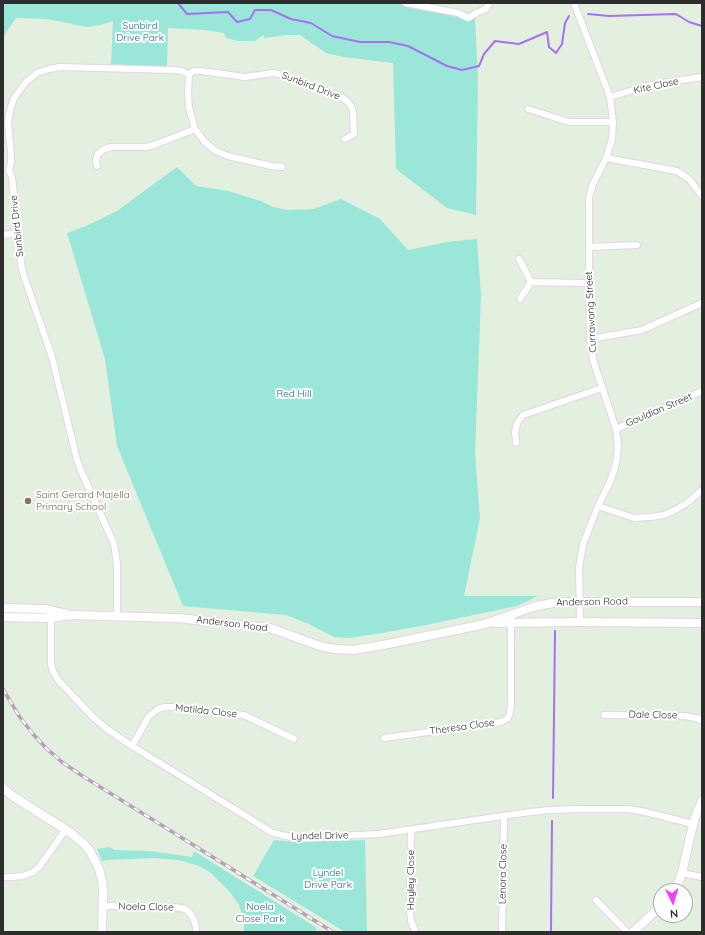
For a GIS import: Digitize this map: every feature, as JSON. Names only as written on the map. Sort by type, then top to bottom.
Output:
[{"type":"street","points":[[406,3],[458,14],[468,18],[486,9],[489,3]]},
{"type":"street","name":"Currawong Street","points":[[574,3],[610,97],[613,122],[612,138],[606,158],[592,186],[589,198],[589,283],[590,339],[593,360],[616,429],[618,446],[616,464],[610,482],[598,506],[581,555],[579,568],[580,622]]},
{"type":"street","name":"Sunbird Drive","points":[[117,617],[117,564],[114,544],[77,460],[52,357],[23,273],[12,177],[6,171],[11,165],[8,122],[12,104],[18,92],[26,82],[37,74],[54,68],[83,67],[175,70],[188,74],[198,71],[209,71],[245,77],[279,74],[340,96],[348,102],[353,112],[354,134],[345,139]]},
{"type":"street","points":[[188,74],[188,101],[195,129],[209,146],[228,156],[271,166],[282,167]]},
{"type":"street","name":"Kite Close","points":[[610,97],[650,85],[702,78]]},
{"type":"street","points":[[528,109],[569,122],[613,122]]},
{"type":"street","points":[[97,166],[96,160],[98,154],[104,149],[111,147],[146,147],[195,129]]},
{"type":"street","points":[[606,158],[677,171],[689,179],[702,196]]},
{"type":"street","points":[[3,235],[18,233]]},
{"type":"street","points":[[589,247],[637,245]]},
{"type":"street","points":[[519,259],[531,282]]},
{"type":"street","points":[[531,282],[589,283]]},
{"type":"street","points":[[520,299],[531,282]]},
{"type":"street","points":[[590,339],[642,330],[702,303]]},
{"type":"street","points":[[516,443],[515,432],[517,423],[523,416],[602,388]]},
{"type":"street","name":"Gouldian Street","points":[[616,429],[702,391]]},
{"type":"street","points":[[598,506],[634,518],[664,515],[687,503],[702,490]]},
{"type":"street","name":"Anderson Road","points":[[3,617],[51,614],[178,618],[264,627],[284,632],[323,647],[348,650],[378,646],[510,619],[543,604],[563,602],[702,602]]},
{"type":"street","name":"Anderson Road","points":[[3,608],[40,609],[51,614]]},
{"type":"street","name":"Lyndel Drive","points":[[51,614],[51,664],[53,671],[58,680],[93,717],[107,729],[132,746],[264,828],[281,835],[292,837],[379,834],[550,810],[627,809],[647,812],[693,824]]},
{"type":"street","name":"Anderson Road","points":[[510,619],[580,622],[702,623]]},
{"type":"street","name":"Theresa Close","points":[[384,738],[495,723],[505,720],[511,710],[510,619]]},
{"type":"street","name":"Matilda Close","points":[[132,746],[149,716],[158,708],[166,707],[244,715],[294,740]]},
{"type":"street","name":"Dale Close","points":[[604,715],[685,716],[702,720]]},
{"type":"street","points":[[3,788],[11,795],[66,829],[85,844],[95,859],[102,880],[102,932]]},
{"type":"street","points":[[677,883],[682,873],[693,824],[702,801]]},
{"type":"street","name":"Lenora Close","points":[[502,932],[504,816]]},
{"type":"street","points":[[3,878],[23,876],[33,872],[40,866],[66,829]]},
{"type":"street","name":"Hayley Close","points":[[411,830],[410,912],[411,921],[415,930]]},
{"type":"street","points":[[682,873],[702,877]]},
{"type":"street","points":[[596,900],[627,932]]},
{"type":"street","name":"Noela Close","points":[[103,906],[175,907],[185,909],[190,913],[194,920],[196,932]]},
{"type":"street","points":[[633,932],[653,913]]},
{"type":"green space","name":"Sunbird Drive Park","points":[[3,3],[396,3],[475,18],[478,78],[476,215],[447,208],[396,169],[393,63],[343,57],[326,53],[300,35],[265,38],[263,35],[255,41],[238,41],[226,38],[224,33],[205,30],[168,28],[167,67],[111,64],[113,21],[87,27],[47,19],[16,18],[3,37]]},
{"type":"green space","name":"Red Hill","points":[[177,167],[196,186],[228,191],[261,201],[273,207],[288,210],[314,209],[341,199],[380,219],[408,250],[447,242],[477,239],[481,296],[475,453],[480,518],[464,596],[538,596],[517,606],[421,626],[350,638],[334,637],[309,624],[286,615],[183,606],[117,446],[105,359],[67,233],[86,226],[117,211]]},
{"type":"green space","name":"Lyndel Drive Park","points":[[274,840],[298,842],[365,840],[367,932],[345,932],[253,876]]},
{"type":"green space","name":"Noela Close Park","points":[[109,847],[115,850],[150,851],[192,857],[194,851],[317,928],[314,932],[244,932],[244,922],[239,905],[230,892],[211,873],[199,866],[179,860],[154,858],[102,861],[97,849]]},
{"type":"waterway","points":[[178,3],[187,14],[228,12],[237,22],[250,19],[255,10],[271,10],[291,19],[311,23],[332,36],[360,42],[389,42],[408,46],[447,66],[462,70],[479,66],[484,54],[495,41],[519,44],[547,32],[549,47],[556,53],[562,44],[565,23],[569,16]]},
{"type":"waterway","points":[[588,14],[609,16],[676,14],[689,22],[702,26]]},
{"type":"waterway","points":[[553,798],[555,631]]},
{"type":"waterway","points":[[551,932],[552,821]]},
{"type":"railway","points":[[3,689],[19,716],[33,734],[62,762],[333,932]]},
{"type":"place","name":"Saint Gerard Majella Primary School","points":[[28,501]]}]
